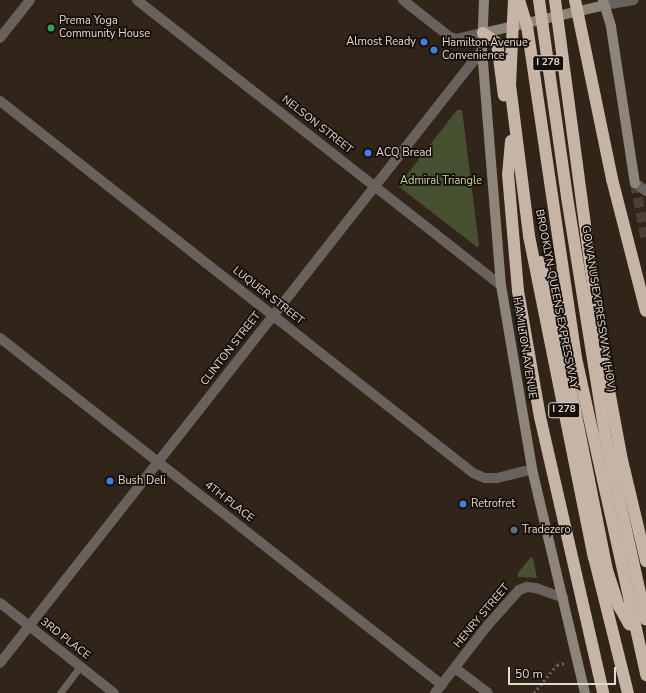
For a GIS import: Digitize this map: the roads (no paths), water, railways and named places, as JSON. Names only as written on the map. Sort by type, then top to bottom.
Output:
[{"type":"highway","name":"BROOKLYN-QUEENS EXPRESSWAY","points":[[514,0],[510,77],[513,124],[529,236],[594,557],[628,693]]},
{"type":"highway","points":[[519,0],[527,26],[576,358],[635,635],[646,675]]},
{"type":"highway","name":"GOWANUS EXPRESSWAY (HOV)","points":[[539,0],[556,126],[605,435],[646,620]]},
{"type":"highway","points":[[555,0],[570,124],[601,347],[622,460],[646,561]]},
{"type":"highway","points":[[575,0],[612,179],[646,311]]},
{"type":"highway","points":[[483,33],[497,43],[514,172],[546,280],[563,350],[607,570],[619,606],[635,635]]},
{"type":"highway","points":[[513,124],[508,174],[518,291],[540,417],[603,693]]},
{"type":"main road","name":"HAMILTON AVENUE","points":[[484,0],[482,50],[502,285],[532,469],[585,693]]},
{"type":"main road","points":[[483,33],[604,2],[611,28],[635,183]]},
{"type":"street","points":[[0,38],[30,0]]},
{"type":"street","name":"NELSON STREET","points":[[138,0],[502,285]]},
{"type":"street","points":[[403,0],[450,37],[456,39],[483,33]]},
{"type":"street","points":[[604,2],[634,0]]},
{"type":"street","name":"CLINTON STREET","points":[[0,663],[482,50]]},
{"type":"street","name":"LUQUER STREET","points":[[0,101],[473,473],[485,478],[497,478],[532,469]]},
{"type":"street","points":[[635,183],[646,192]]},
{"type":"street","name":"4TH PLACE","points":[[0,338],[158,461],[438,689]]},
{"type":"street","name":"HENRY STREET","points":[[438,689],[487,626],[519,590],[536,588],[563,598]]},
{"type":"street","name":"3RD PLACE","points":[[0,603],[114,693]]},
{"type":"street","points":[[455,668],[488,693]]},
{"type":"lane","points":[[60,693],[80,666]]},
{"type":"tunnel","points":[[635,183],[646,241]]},
{"type":"place","name":"Prema Yoga Community House","points":[[51,28]]},
{"type":"place","name":"Almost Ready","points":[[424,42]]},
{"type":"place","name":"Hamilton Avenue Convenience","points":[[434,50]]},
{"type":"place","name":"ACQ Bread","points":[[368,153]]},
{"type":"place","name":"Bush Deli","points":[[110,481]]},
{"type":"place","name":"Retrofret","points":[[463,504]]},
{"type":"place","name":"Tradezero","points":[[514,530]]},
{"type":"park label","name":"Admiral Triangle","points":[[441,181]]}]
